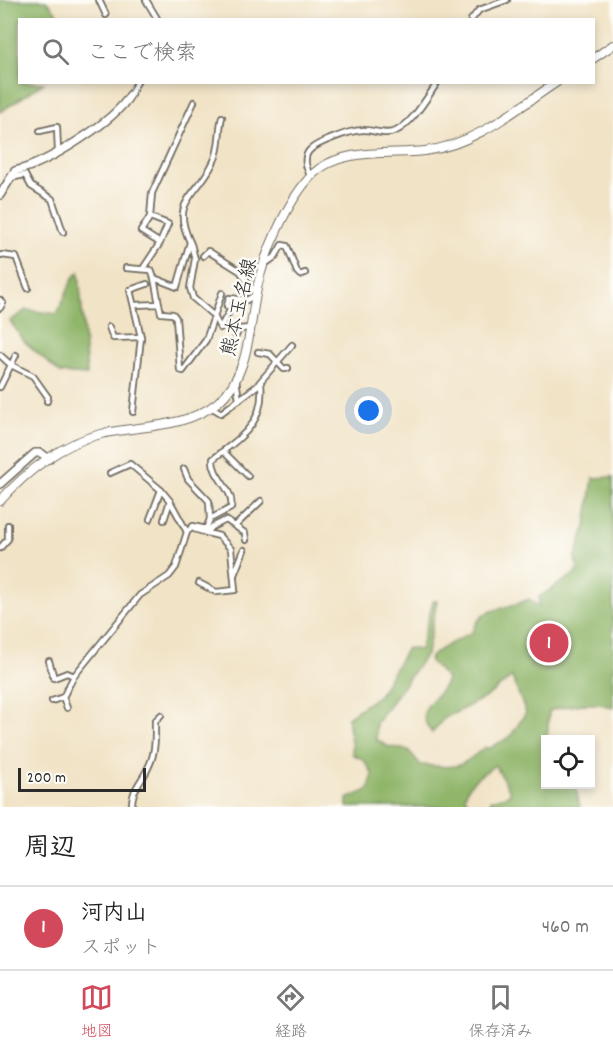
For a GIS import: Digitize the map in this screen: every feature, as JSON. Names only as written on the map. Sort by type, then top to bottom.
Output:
[{"type":"main road","points":[[595,57],[610,47]]},
{"type":"main road","name":"熊本玉名線","points":[[0,501],[13,486],[67,447],[100,434],[183,420],[211,407],[226,394],[244,360],[263,265],[284,220],[311,177],[327,163],[343,158],[446,148],[468,139],[554,84]]},
{"type":"street","points":[[99,0],[106,15]]},
{"type":"street","points":[[146,0],[158,18]]},
{"type":"street","points":[[473,18],[483,7],[507,0]]},
{"type":"street","points":[[0,195],[15,171],[37,165],[117,113],[136,84]]},
{"type":"street","points":[[311,177],[305,163],[311,148],[348,132],[366,130],[385,133],[398,130],[436,84]]},
{"type":"street","points":[[160,243],[141,231],[150,217],[152,194],[194,102]]},
{"type":"street","points":[[222,117],[214,162],[198,189],[184,205],[181,223],[195,259],[190,288],[193,298],[214,316],[220,328],[229,312]]},
{"type":"street","points":[[40,131],[57,127],[58,151]]},
{"type":"street","points":[[9,179],[25,175],[31,186],[52,199],[63,232]]},
{"type":"street","points":[[144,267],[160,243],[168,224],[150,217]]},
{"type":"street","points":[[154,278],[177,287],[190,242]]},
{"type":"street","points":[[263,265],[275,257],[282,245],[287,246],[297,272],[300,275],[305,273]]},
{"type":"street","points":[[203,256],[208,251],[240,272],[256,294],[247,300],[229,298],[227,306]]},
{"type":"street","points":[[2,255],[16,257],[28,288]]},
{"type":"street","points":[[126,268],[144,267],[151,270],[161,313],[173,314],[176,318],[180,370],[183,371],[206,340],[222,293]]},
{"type":"street","points":[[132,412],[141,337],[130,290],[147,284]]},
{"type":"street","points":[[0,300],[3,303],[0,308]]},
{"type":"street","points":[[135,305],[159,304]]},
{"type":"street","points":[[109,327],[113,338],[141,337]]},
{"type":"street","points":[[236,336],[239,329],[250,328]]},
{"type":"street","points":[[211,407],[221,413],[239,400],[258,383],[292,345]]},
{"type":"street","points":[[258,352],[270,354],[284,369],[288,368]]},
{"type":"street","points":[[0,355],[11,365],[33,376],[48,397],[47,401]]},
{"type":"street","points":[[0,387],[16,355]]},
{"type":"street","points":[[236,378],[239,400]]},
{"type":"street","points":[[210,519],[229,510],[232,503],[232,497],[213,465],[213,459],[237,443],[255,419],[262,396],[261,383],[258,383]]},
{"type":"street","points":[[223,451],[248,476]]},
{"type":"street","points":[[0,484],[35,453],[41,453],[49,459]]},
{"type":"street","points":[[110,473],[130,464],[160,490],[190,530],[219,536],[231,549],[235,590],[216,592],[199,583]]},
{"type":"street","points":[[52,701],[63,697],[74,676],[140,595],[169,576],[176,567],[194,525],[206,529],[210,519],[209,501],[189,479],[184,469]]},
{"type":"street","points":[[150,519],[160,490]]},
{"type":"street","points":[[164,520],[170,501]]},
{"type":"street","points":[[235,526],[261,501]]},
{"type":"street","points":[[207,533],[226,520],[245,533],[246,540]]},
{"type":"street","points":[[0,548],[8,539],[8,525]]},
{"type":"street","points":[[234,574],[244,550]]},
{"type":"street","points":[[49,661],[54,678],[67,673],[74,676]]},
{"type":"street","points":[[63,697],[67,708]]},
{"type":"street","points":[[132,807],[132,793],[148,768],[155,748],[155,721],[161,715]]},
{"type":"green space","points":[[0,0],[46,0],[59,18],[18,18],[18,84],[42,84],[0,112]]},
{"type":"green space","points":[[79,272],[87,375],[60,373],[24,341],[10,321],[26,310],[57,314],[73,278]]},
{"type":"green space","points":[[613,477],[613,708],[590,704],[572,705],[549,711],[548,735],[541,735],[541,789],[576,789],[580,807],[489,807],[491,800],[509,795],[510,791],[495,765],[470,785],[465,796],[470,807],[347,807],[347,799],[368,790],[373,775],[364,760],[352,754],[348,717],[379,695],[407,648],[420,650],[433,601],[437,601],[427,653],[376,723],[376,739],[387,746],[408,750],[421,765],[450,767],[462,764],[485,747],[488,749],[510,737],[526,713],[512,677],[486,697],[443,719],[432,733],[426,724],[425,710],[447,679],[429,660],[444,647],[473,631],[482,617],[489,612],[529,599],[539,607],[539,597],[575,574],[578,568],[575,559],[586,525],[593,478]]},
{"type":"place","name":"河内山","points":[[549,643]]}]
